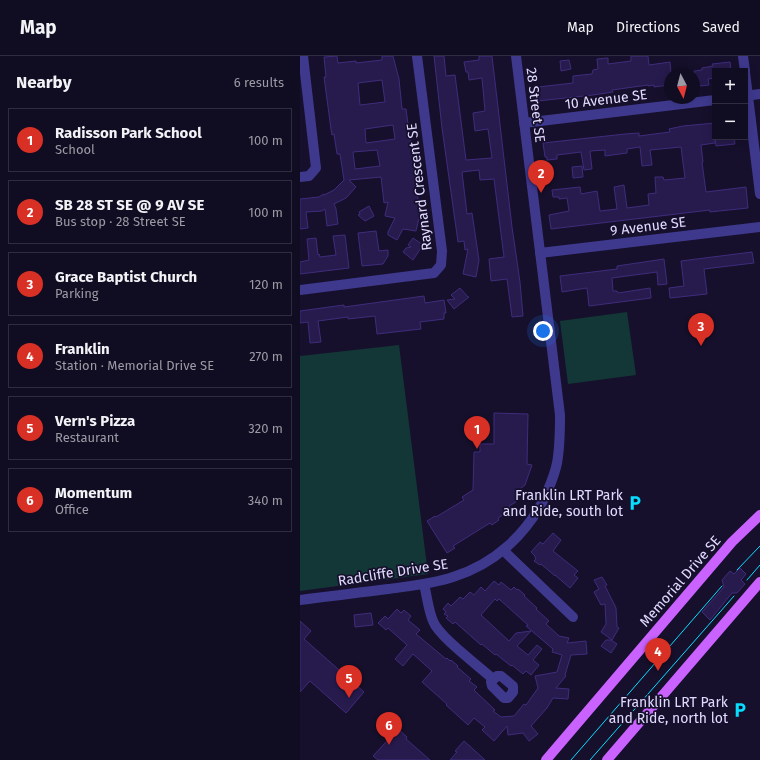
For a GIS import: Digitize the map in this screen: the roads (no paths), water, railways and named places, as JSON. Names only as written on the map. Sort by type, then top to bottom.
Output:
[{"type":"main road","name":"Memorial Drive SE","points":[[546,760],[732,542],[760,515]]},
{"type":"main road","points":[[607,760],[760,583]]},
{"type":"street","points":[[300,177],[309,176],[316,168],[303,56]]},
{"type":"street","name":"Raynard Crescent SE","points":[[300,290],[434,273],[441,265],[442,251],[417,56]]},
{"type":"street","name":"28 Street SE","points":[[516,56],[540,253]]},
{"type":"street","points":[[743,56],[745,68]]},
{"type":"street","points":[[748,96],[760,94]]},
{"type":"street","name":"10 Avenue SE","points":[[524,123],[712,100]]},
{"type":"street","points":[[748,104],[760,194]]},
{"type":"street","name":"9 Avenue SE","points":[[540,253],[760,227]]},
{"type":"street","name":"Radcliffe Drive SE","points":[[300,600],[424,584],[469,572],[504,551],[522,532],[538,509],[549,488],[557,464],[560,415],[540,253]]},
{"type":"street","points":[[504,551],[573,617]]},
{"type":"street","points":[[424,584],[433,622],[442,634],[493,679]]},
{"type":"tram line","points":[[737,570],[760,546]]},
{"type":"tram line","points":[[747,580],[760,565]]},
{"type":"tram line","points":[[571,760],[722,586]]},
{"type":"tram line","points":[[590,760],[734,596]]},
{"type":"place","name":"SB 28 ST SE @ 9 AV SE","points":[[541,193]]},
{"type":"place","name":"Grace Baptist Church","points":[[701,346]]},
{"type":"place","name":"Radisson Park School","points":[[477,449]]},
{"type":"place","name":"Franklin LRT Park and Ride, south lot","points":[[635,503]]},
{"type":"place","name":"Franklin","points":[[658,671]]},
{"type":"place","name":"Vern's Pizza","points":[[349,698]]},
{"type":"place","name":"Franklin LRT Park and Ride, north lot","points":[[740,710]]},
{"type":"place","name":"Momentum","points":[[389,745]]}]
